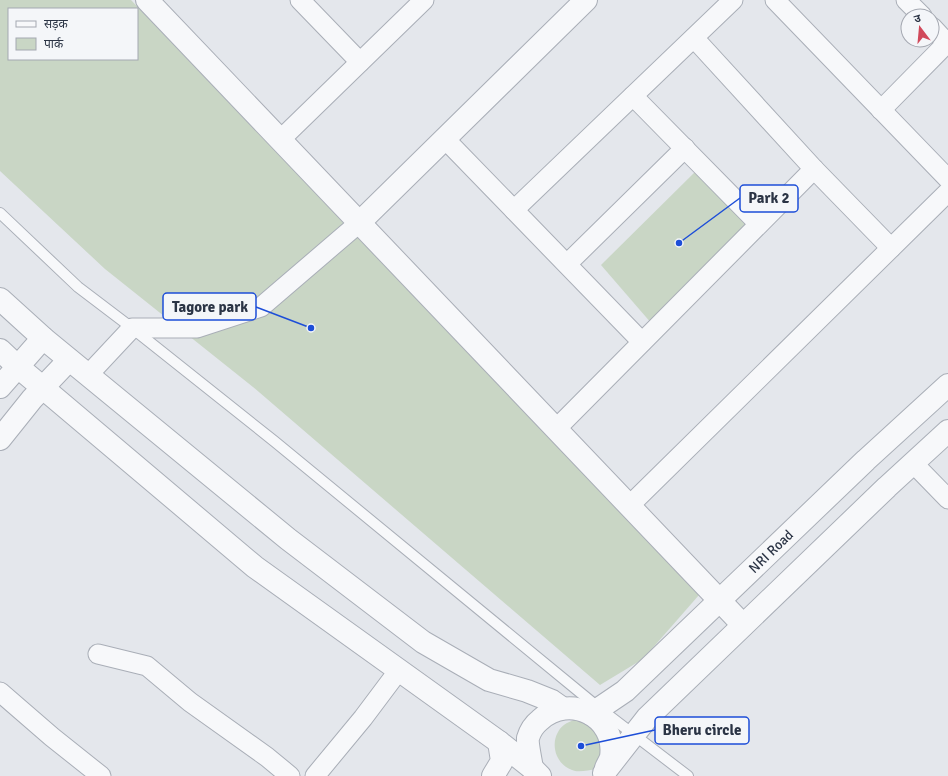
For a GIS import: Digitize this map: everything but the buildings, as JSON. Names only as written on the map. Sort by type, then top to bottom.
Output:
[{"type":"street","points":[[146,0],[743,625]]},
{"type":"street","points":[[300,0],[360,62]]},
{"type":"street","points":[[280,140],[424,0]]},
{"type":"street","points":[[88,375],[132,328],[197,328],[261,307],[359,223],[586,0]]},
{"type":"street","points":[[514,210],[733,0]]},
{"type":"street","points":[[775,0],[948,179]]},
{"type":"street","points":[[906,0],[914,8]]},
{"type":"street","points":[[694,38],[814,169],[892,248]]},
{"type":"street","points":[[881,110],[947,42]]},
{"type":"street","points":[[633,96],[759,224]]},
{"type":"street","points":[[445,139],[642,342]]},
{"type":"street","points":[[566,264],[685,148]]},
{"type":"street","points":[[556,429],[814,169]]},
{"type":"street","points":[[629,506],[948,192]]},
{"type":"street","points":[[0,299],[69,360],[288,539],[423,642],[489,680],[526,691],[552,701],[562,708]]},
{"type":"street","points":[[0,387],[43,338]]},
{"type":"street","points":[[0,350],[255,567],[499,742],[530,773]]},
{"type":"street","points":[[0,440],[43,387],[69,360]]},
{"type":"street","name":"NRI Road","points":[[595,711],[625,691],[866,460],[948,385]]},
{"type":"street","points":[[604,775],[647,718],[948,431]]},
{"type":"street","points":[[913,463],[948,499]]},
{"type":"street","points":[[98,654],[147,666],[190,702],[267,757],[290,776]]},
{"type":"street","points":[[315,776],[363,718],[399,670]]},
{"type":"street","points":[[0,692],[52,737],[101,776]]},
{"type":"street","points":[[530,773],[528,738],[535,724],[547,714],[562,708],[577,708],[595,711],[610,740],[611,757],[604,775]]},
{"type":"street","points":[[493,776],[502,761],[499,742]]},
{"type":"lane","points":[[0,212],[78,286],[286,451],[595,711],[634,734],[688,776]]},
{"type":"green space","points":[[0,0],[131,0],[699,595],[643,659],[600,685],[253,387],[105,269],[0,171]]},
{"type":"green space","points":[[698,169],[756,220],[652,324],[601,265]]},
{"type":"green space","points":[[578,719],[591,722],[608,750],[596,769],[574,771],[562,764],[556,754],[555,743],[558,732],[566,723]]},
{"type":"place","name":"Park 2","points":[[679,243]]},
{"type":"place","name":"Tagore park","points":[[311,328]]},
{"type":"place","name":"Bheru circle","points":[[581,746]]}]
